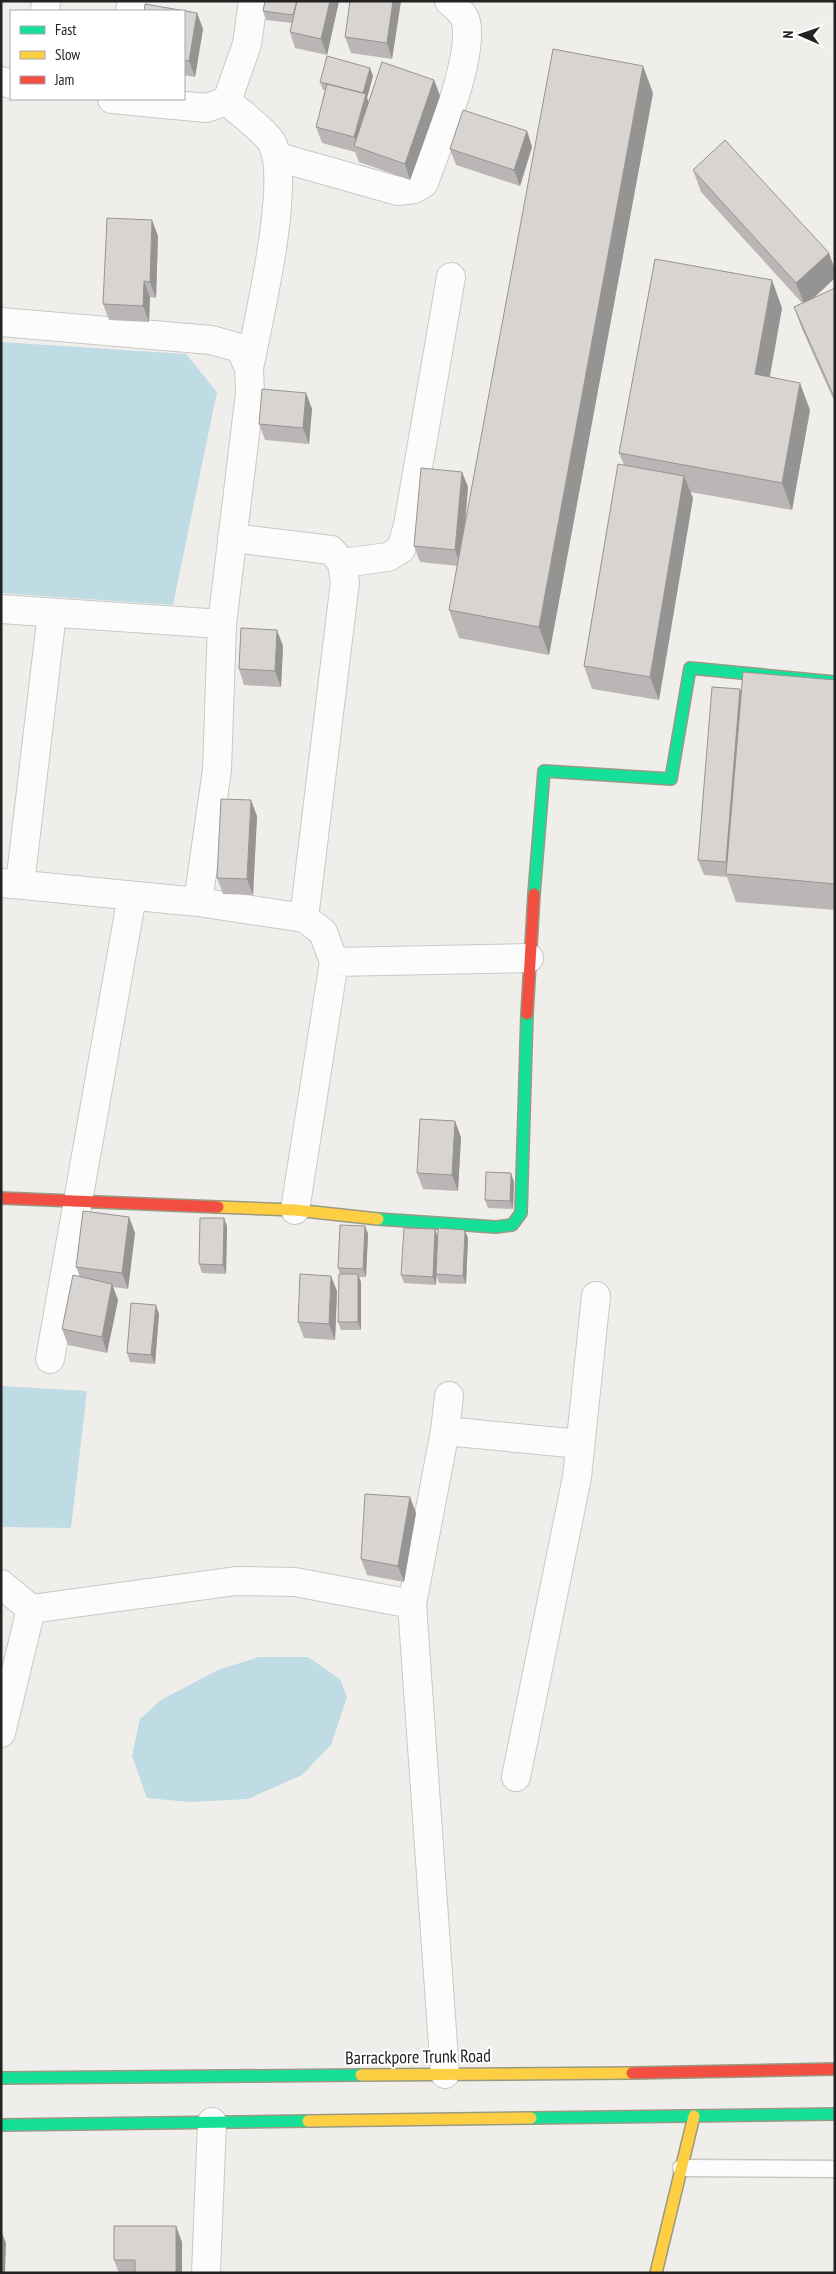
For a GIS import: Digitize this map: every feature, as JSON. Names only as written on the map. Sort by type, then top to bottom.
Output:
[{"type":"main road","points":[[1,1198],[295,1210],[486,1227],[512,1225],[521,1212],[529,958],[544,771],[671,780],[690,668],[835,682]]},
{"type":"main road","name":"Barrackpore Trunk Road","points":[[1,2078],[835,2069]]},
{"type":"main road","points":[[1,2125],[835,2114]]},
{"type":"main road","points":[[656,2273],[694,2116]]},
{"type":"street","points":[[228,102],[248,44],[254,1]]},
{"type":"street","points":[[278,157],[398,191],[414,189],[424,182],[457,89],[467,38],[466,20],[449,1]]},
{"type":"street","points":[[127,100],[206,108],[228,102]]},
{"type":"street","points":[[198,902],[217,770],[222,624],[250,393],[249,368],[276,221],[278,157],[271,141],[228,102]]},
{"type":"street","points":[[342,563],[388,557],[401,549],[408,525],[451,277]]},
{"type":"street","points":[[1,322],[211,340],[240,348],[249,368]]},
{"type":"street","points":[[232,538],[331,550],[342,563],[345,582],[304,918]]},
{"type":"street","points":[[1,610],[222,624]]},
{"type":"street","points":[[52,613],[10,884],[198,902],[304,918],[323,932],[334,962],[295,1210]]},
{"type":"street","points":[[50,1359],[132,896]]},
{"type":"street","points":[[334,962],[529,958]]},
{"type":"street","points":[[516,1777],[577,1477],[596,1296]]},
{"type":"street","points":[[445,2074],[412,1604],[445,1431],[449,1396]]},
{"type":"street","points":[[445,1431],[580,1444]]},
{"type":"street","points":[[1,1584],[30,1609],[236,1581],[295,1582],[412,1604]]},
{"type":"street","points":[[1,1734],[30,1609]]},
{"type":"street","points":[[206,2273],[212,2122]]},
{"type":"lane","points":[[681,2168],[835,2169]]},
{"type":"water","points":[[1,342],[186,354],[217,392],[173,605],[1,593]]},
{"type":"water","points":[[1,1386],[87,1391],[71,1528],[1,1527]]},
{"type":"water","points":[[259,1657],[308,1657],[340,1679],[347,1697],[331,1745],[302,1775],[248,1799],[190,1802],[147,1798],[132,1756],[140,1719],[161,1700],[218,1670]]},
{"type":"building","points":[[265,1],[297,1],[293,15],[263,11]]},
{"type":"building","points":[[297,1],[330,1],[321,39],[290,32]]},
{"type":"building","points":[[350,1],[393,1],[387,43],[345,37]]},
{"type":"building","points":[[145,4],[180,10],[144,10]]},
{"type":"building","points":[[185,11],[197,13],[189,61],[185,60]]},
{"type":"building","points":[[553,49],[643,66],[539,627],[449,610]]},
{"type":"building","points":[[327,56],[370,68],[363,93],[320,82]]},
{"type":"building","points":[[382,62],[434,80],[405,164],[354,146]]},
{"type":"building","points":[[327,84],[366,94],[354,137],[316,127]]},
{"type":"building","points":[[463,110],[527,131],[514,170],[450,149]]},
{"type":"building","points":[[725,140],[829,253],[796,283],[693,170]]},
{"type":"building","points":[[107,218],[152,220],[150,282],[144,281],[143,306],[103,304]]},
{"type":"building","points":[[655,259],[772,280],[755,374],[800,383],[782,483],[619,453]]},
{"type":"building","points":[[835,288],[835,399],[794,307]]},
{"type":"building","points":[[262,389],[306,393],[303,428],[259,424]]},
{"type":"building","points":[[618,464],[684,476],[650,677],[584,666]]},
{"type":"building","points":[[421,468],[462,472],[455,550],[414,546]]},
{"type":"building","points":[[241,628],[277,630],[275,671],[239,669]]},
{"type":"building","points":[[743,672],[835,680],[835,884],[726,874]]},
{"type":"building","points":[[712,687],[740,689],[726,862],[698,860]]},
{"type":"building","points":[[221,799],[251,800],[247,879],[217,878]]},
{"type":"building","points":[[420,1119],[455,1121],[452,1175],[417,1173]]},
{"type":"building","points":[[486,1172],[511,1173],[510,1201],[485,1200]]},
{"type":"building","points":[[83,1211],[129,1217],[122,1273],[76,1267]]},
{"type":"building","points":[[200,1218],[224,1218],[223,1265],[199,1264]]},
{"type":"building","points":[[340,1225],[365,1226],[363,1269],[338,1268]]},
{"type":"building","points":[[404,1228],[435,1229],[433,1277],[401,1275]]},
{"type":"building","points":[[438,1228],[465,1230],[463,1276],[436,1274]]},
{"type":"building","points":[[300,1274],[331,1276],[329,1324],[298,1322]]},
{"type":"building","points":[[339,1274],[358,1274],[358,1322],[338,1322]]},
{"type":"building","points":[[73,1275],[112,1284],[102,1337],[62,1329]]},
{"type":"building","points":[[131,1303],[156,1305],[151,1355],[127,1353]]},
{"type":"building","points":[[365,1494],[410,1497],[398,1566],[361,1559]]},
{"type":"building","points":[[114,2226],[176,2226],[176,2273],[135,2273],[135,2260],[114,2260]]},
{"type":"traffic: fast","points":[[534,894],[544,771],[671,779],[690,668],[835,682]]},
{"type":"traffic: fast","points":[[378,1219],[496,1227],[512,1225],[521,1213],[527,1014]]},
{"type":"traffic: fast","points":[[1,2078],[361,2075]]},
{"type":"traffic: fast","points":[[531,2118],[835,2114]]},
{"type":"traffic: fast","points":[[1,2125],[308,2121]]},
{"type":"traffic: slow","points":[[218,1207],[295,1210],[378,1219]]},
{"type":"traffic: slow","points":[[361,2075],[632,2073]]},
{"type":"traffic: slow","points":[[656,2273],[694,2116]]},
{"type":"traffic: slow","points":[[308,2121],[531,2118]]},
{"type":"traffic: jam","points":[[527,1014],[534,894]]},
{"type":"traffic: jam","points":[[1,1198],[218,1207]]},
{"type":"traffic: jam","points":[[632,2073],[835,2069]]}]
